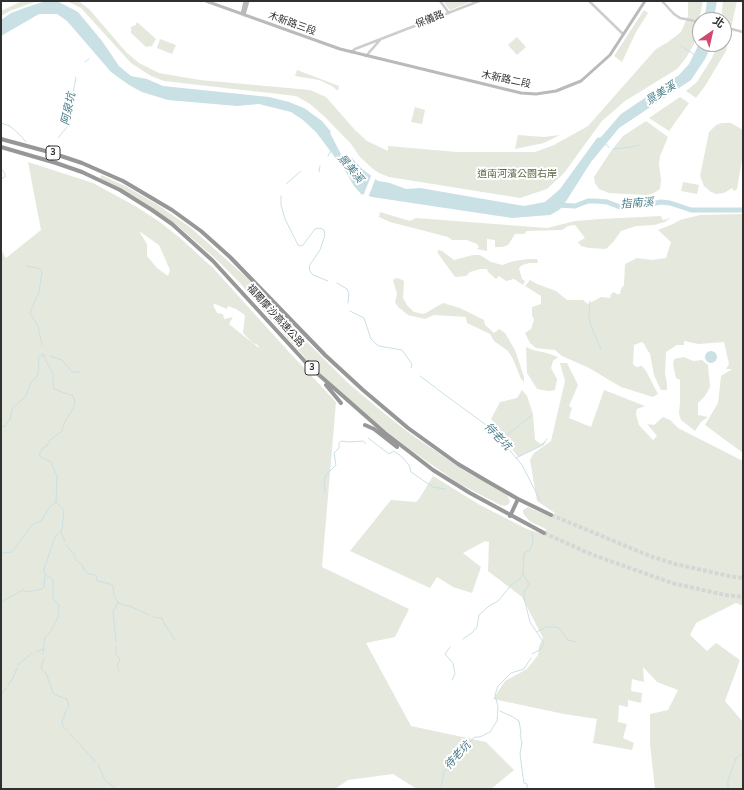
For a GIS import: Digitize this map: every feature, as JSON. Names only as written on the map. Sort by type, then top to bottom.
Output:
[{"type":"highway","name":"福爾摩沙高速公路","points":[[1,139],[49,152],[103,172],[123,181],[166,206],[201,231],[230,257],[325,355],[408,428],[458,464],[518,499],[551,515]]},
{"type":"highway","name":"福爾摩沙高速公路","points":[[1,147],[56,162],[120,190],[152,210],[214,261],[310,367],[345,399],[407,451],[432,470],[470,494],[544,533]]},
{"type":"highway","points":[[310,367],[341,403]]},
{"type":"highway","points":[[365,425],[374,429],[401,450],[407,451]]},
{"type":"highway","points":[[510,516],[518,499]]},
{"type":"main road","name":"木新路三段","points":[[206,1],[350,52]]},
{"type":"main road","points":[[243,14],[247,1]]},
{"type":"main road","name":"木新路二段","points":[[350,52],[521,93],[542,94],[556,91],[581,81],[610,55],[645,1]]},
{"type":"street","points":[[440,1],[449,13]]},
{"type":"street","name":"保儀路","points":[[350,52],[479,1]]},
{"type":"street","points":[[589,1],[623,34]]},
{"type":"street","points":[[662,1],[676,15],[685,20],[692,21]]},
{"type":"street","points":[[732,29],[743,32]]},
{"type":"street","points":[[366,56],[380,39]]},
{"type":"green space","points":[[22,1],[37,1],[1,16],[1,11]]},
{"type":"green space","name":"道南河濱公園右岸","points":[[67,1],[80,2],[89,9],[126,52],[139,63],[159,73],[200,80],[310,90],[326,97],[355,130],[367,141],[388,151],[388,146],[457,152],[535,152],[554,145],[588,126],[656,49],[681,32],[688,16],[688,1],[703,1],[701,12],[692,12],[692,48],[677,69],[625,101],[602,121],[564,173],[547,189],[520,198],[389,177],[379,173],[360,157],[351,144],[325,117],[310,104],[296,96],[164,81],[151,76],[131,63],[81,8]]},
{"type":"green space","points":[[443,1],[473,1],[450,10]]},
{"type":"green space","points":[[723,1],[737,1],[732,24],[732,12],[722,12]]},
{"type":"green space","points":[[644,10],[648,13],[636,32],[622,62],[614,56]]},
{"type":"green space","points":[[137,22],[156,39],[152,46],[146,47],[131,33],[131,27],[136,25]]},
{"type":"green space","points":[[517,37],[526,47],[517,55],[508,45]]},
{"type":"green space","points":[[160,39],[176,45],[172,54],[157,48]]},
{"type":"green space","points":[[715,52],[725,52],[696,98],[686,91],[697,82]]},
{"type":"green space","points":[[297,70],[339,86],[338,91],[332,86],[319,80],[295,76]]},
{"type":"green space","points":[[680,97],[689,103],[669,131],[649,118]]},
{"type":"green space","points":[[415,107],[425,110],[422,124],[411,122]]},
{"type":"green space","points":[[646,121],[668,137],[660,156],[660,189],[652,194],[645,195],[609,193],[599,189],[595,183],[594,177],[611,151],[623,136]]},
{"type":"green space","points":[[731,123],[743,130],[743,154],[737,189],[734,191],[732,188],[724,193],[716,194],[704,186],[700,176],[709,132],[716,125]]},
{"type":"green space","points":[[518,135],[544,137],[560,135],[544,143],[515,149]]},
{"type":"green space","points":[[28,162],[93,183],[135,206],[160,222],[213,268],[336,402],[322,567],[409,609],[395,637],[366,643],[411,726],[486,742],[514,770],[491,789],[417,789],[393,774],[348,780],[335,789],[1,789],[1,250],[6,258],[41,230]],"holes":[[[139,231],[159,245],[170,270],[168,276],[157,268],[147,256],[147,244]],[[215,304],[227,309],[228,306],[245,315],[243,333],[253,343],[258,345],[259,348],[229,324],[233,317],[224,319],[223,314],[217,313],[213,305]]]},
{"type":"green space","points":[[101,175],[127,187],[158,205],[191,228],[247,278],[303,338],[348,383],[412,435],[465,471],[507,495],[510,501],[509,504],[505,506],[500,505],[458,483],[409,449],[380,426],[342,394],[309,362],[240,283],[217,260],[178,226],[137,198],[100,178]]},
{"type":"green space","points":[[683,182],[699,185],[697,194],[681,191]]},
{"type":"green space","points":[[380,212],[410,221],[416,218],[547,228],[575,221],[661,216],[663,220],[671,218],[665,222],[654,225],[636,226],[621,231],[606,249],[581,246],[578,242],[585,238],[575,225],[568,226],[562,230],[527,231],[524,234],[515,234],[508,245],[502,247],[495,247],[495,240],[487,239],[487,251],[477,249],[479,247],[477,244],[467,240],[452,240],[448,237],[390,222],[379,217]]},
{"type":"green space","points":[[743,214],[743,361],[741,363],[743,364],[743,453],[705,425],[718,403],[721,376],[732,369],[726,369],[729,364],[724,342],[698,344],[684,341],[684,345],[677,345],[666,352],[665,373],[667,390],[661,390],[658,384],[654,375],[650,354],[644,344],[642,342],[634,345],[633,364],[636,367],[642,366],[646,371],[658,394],[653,397],[621,387],[589,368],[562,356],[555,350],[536,348],[530,343],[525,333],[531,329],[534,320],[532,315],[532,307],[541,304],[541,296],[525,286],[530,280],[556,291],[567,300],[583,300],[588,304],[601,297],[610,298],[611,294],[614,292],[620,294],[624,285],[625,264],[637,258],[652,260],[666,258],[671,242],[658,230],[680,220],[700,215]]},
{"type":"green space","points":[[439,250],[454,260],[473,255],[480,255],[491,262],[502,265],[528,259],[537,259],[538,263],[522,265],[519,268],[522,279],[525,281],[523,285],[514,279],[506,281],[499,276],[496,279],[488,272],[487,269],[480,269],[470,272],[466,276],[455,277],[437,252]]},
{"type":"green space","points":[[396,278],[404,281],[403,298],[414,312],[424,314],[443,303],[460,308],[484,320],[485,325],[494,333],[499,329],[505,333],[515,350],[524,377],[524,382],[521,379],[508,351],[494,341],[490,334],[467,323],[466,317],[434,315],[425,319],[408,315],[398,307],[395,302],[397,294],[393,280]]},
{"type":"green space","points":[[526,347],[558,357],[553,361],[551,368],[557,379],[555,390],[549,391],[537,389],[527,373]]},
{"type":"green space","points":[[684,357],[693,361],[702,360],[708,365],[710,387],[705,396],[698,403],[698,415],[708,417],[701,422],[695,431],[681,420],[679,414],[680,380],[676,378],[673,364],[674,359]]},
{"type":"green space","points":[[560,363],[567,363],[578,385],[569,406],[572,408],[569,418],[591,427],[604,390],[645,406],[637,409],[636,414],[639,425],[653,440],[657,436],[647,424],[654,425],[663,417],[670,420],[678,428],[743,461],[743,606],[736,603],[696,623],[690,635],[707,651],[716,643],[740,660],[725,701],[743,722],[743,789],[655,789],[650,744],[650,714],[668,710],[678,690],[657,682],[643,667],[644,682],[632,679],[631,691],[642,693],[641,703],[628,700],[628,707],[619,705],[618,722],[627,724],[623,738],[634,743],[632,750],[593,743],[597,719],[564,714],[493,699],[505,681],[527,669],[538,655],[539,646],[543,638],[522,597],[488,571],[489,542],[485,541],[463,553],[481,567],[472,593],[453,587],[437,577],[430,588],[350,551],[391,500],[416,502],[433,476],[480,505],[527,529],[545,535],[546,529],[531,522],[524,515],[523,510],[528,507],[553,518],[555,513],[537,501],[530,460],[534,453],[551,441],[565,381]]},
{"type":"green space","points":[[522,390],[527,396],[533,414],[535,440],[541,444],[546,440],[543,445],[518,457],[504,438],[503,433],[491,419],[500,402],[517,398]]},
{"type":"water","points":[[707,1],[717,1],[715,12],[705,12]]},
{"type":"water","name":"景美溪","points":[[43,2],[59,2],[78,12],[102,41],[119,66],[131,76],[147,79],[163,86],[269,97],[289,102],[304,108],[322,121],[331,132],[330,133],[343,158],[352,158],[361,168],[378,181],[390,183],[406,189],[420,188],[524,206],[545,202],[560,189],[597,138],[601,137],[621,114],[679,75],[689,64],[695,52],[708,52],[691,80],[619,128],[591,162],[559,210],[550,215],[512,218],[372,197],[361,194],[316,132],[303,120],[291,112],[259,104],[237,106],[168,100],[142,92],[111,72],[67,21],[57,14],[39,14],[1,36],[1,20],[11,13]]},
{"type":"water","points":[[709,351],[713,351],[717,357],[713,363],[709,363],[705,359],[705,355]]},
{"type":"pier","points":[[372,174],[376,177],[368,198],[363,196]]},
{"type":"waterway","points":[[681,46],[695,55]]},
{"type":"waterway","name":"阿泉坑","points":[[85,62],[89,59]]},
{"type":"waterway","name":"阿泉坑","points":[[58,138],[67,127],[76,77]]},
{"type":"waterway","name":"阿泉坑","points":[[1,123],[10,126],[26,142]]},
{"type":"waterway","points":[[605,144],[609,147]]},
{"type":"waterway","points":[[613,149],[639,145]]},
{"type":"waterway","name":"待老坑","points":[[328,156],[331,151]]},
{"type":"waterway","name":"待老坑","points":[[319,172],[320,166]]},
{"type":"waterway","name":"阿泉坑","points":[[1,168],[5,174],[5,177],[1,179]]},
{"type":"waterway","name":"待老坑","points":[[286,184],[301,171]]},
{"type":"waterway","name":"待老坑","points":[[281,196],[281,205],[285,219],[298,245],[303,245],[315,229],[320,228],[324,230],[325,235],[320,250],[309,266],[313,275],[328,281]]},
{"type":"waterway","name":"指南溪","points":[[557,205],[575,206],[588,201],[596,201],[607,202],[620,207],[661,202],[670,203],[691,210],[743,210]]},
{"type":"waterway","name":"阿泉坑","points":[[1,256],[3,261]]},
{"type":"waterway","name":"阿泉坑","points":[[26,266],[38,268],[42,271],[39,292],[30,313],[38,326],[42,345]]},
{"type":"waterway","name":"待老坑","points":[[337,283],[347,289],[349,294],[348,303]]},
{"type":"waterway","points":[[590,301],[589,317],[591,326],[601,349]]},
{"type":"waterway","name":"待老坑","points":[[350,311],[364,318],[371,339],[375,343],[379,346],[402,350],[412,364],[411,368]]},
{"type":"waterway","name":"阿泉坑","points":[[42,353],[53,374],[54,389],[73,396],[75,401],[73,409],[64,423],[62,431],[49,441],[47,446],[44,447],[39,454],[41,457],[51,462],[57,476],[56,502],[64,510],[62,530],[55,537],[44,569],[45,575],[53,580],[53,599],[59,605],[58,617],[51,631],[45,637],[43,654]]},
{"type":"waterway","points":[[1,427],[5,426],[10,419],[12,409],[25,397],[31,383],[37,376],[39,368],[38,358],[45,355]]},
{"type":"waterway","points":[[50,356],[62,360],[72,372],[80,372]]},
{"type":"waterway","name":"待老坑","points":[[420,376],[436,388]]},
{"type":"waterway","name":"待老坑","points":[[437,389],[493,430],[522,465],[540,500]]},
{"type":"waterway","points":[[502,439],[531,416]]},
{"type":"waterway","points":[[368,438],[389,454],[394,451],[402,457],[409,465],[411,472],[433,487],[445,489]]},
{"type":"waterway","points":[[516,458],[543,445],[547,439]]},
{"type":"waterway","points":[[325,492],[324,480],[326,475],[336,465],[334,453],[339,448],[339,443],[341,441],[363,441],[366,444]]},
{"type":"waterway","points":[[1,553],[12,552],[32,525],[42,520],[49,508],[56,502]]},
{"type":"waterway","points":[[61,532],[65,542]]},
{"type":"waterway","name":"待老坑","points":[[532,532],[533,541],[530,550],[524,553],[523,574],[529,584],[524,591],[524,598],[530,622],[544,643],[541,649],[532,654]]},
{"type":"waterway","points":[[66,545],[75,555],[75,559],[83,566],[84,570],[88,574],[93,574],[96,576],[97,581],[111,584],[113,586],[114,595],[118,603],[132,607],[149,615]]},
{"type":"waterway","points":[[463,639],[477,627],[479,615],[489,606],[498,601],[512,584],[519,580],[523,574]]},
{"type":"waterway","points":[[1,605],[3,601],[23,590],[26,592],[42,589],[44,586],[45,576]]},
{"type":"waterway","points":[[116,641],[113,611],[118,603]]},
{"type":"waterway","points":[[153,617],[162,618],[175,640]]},
{"type":"waterway","points":[[536,632],[547,627],[555,627],[559,628],[568,640],[576,642]]},
{"type":"waterway","points":[[116,646],[116,655],[120,659],[117,666],[119,671]]},
{"type":"waterway","points":[[450,647],[445,654],[453,663],[455,674],[452,680]]},
{"type":"waterway","name":"阿泉坑","points":[[36,652],[43,649]]},
{"type":"waterway","points":[[18,665],[32,653]]},
{"type":"waterway","name":"待老坑","points":[[441,789],[444,772],[456,761],[459,751],[475,737],[480,737],[490,732],[497,721],[498,707],[495,695],[498,686],[511,673],[524,669],[531,658]]},
{"type":"waterway","name":"阿泉坑","points":[[44,659],[41,667],[46,673],[53,693],[67,699],[69,707],[62,722],[63,726],[67,730]]},
{"type":"waterway","points":[[8,685],[17,668]]},
{"type":"waterway","points":[[1,695],[6,688]]},
{"type":"waterway","points":[[500,711],[519,721],[522,742],[520,754],[524,783],[527,784],[527,789]]},
{"type":"waterway","name":"阿泉坑","points":[[70,734],[95,761]]},
{"type":"waterway","points":[[728,789],[728,780],[736,758],[743,754]]},
{"type":"waterway","name":"阿泉坑","points":[[98,765],[105,780],[116,789]]},
{"type":"tunnel","points":[[551,515],[650,556],[675,564],[743,578]]},
{"type":"tunnel","points":[[544,533],[593,555],[672,583],[725,595],[743,597]]}]
